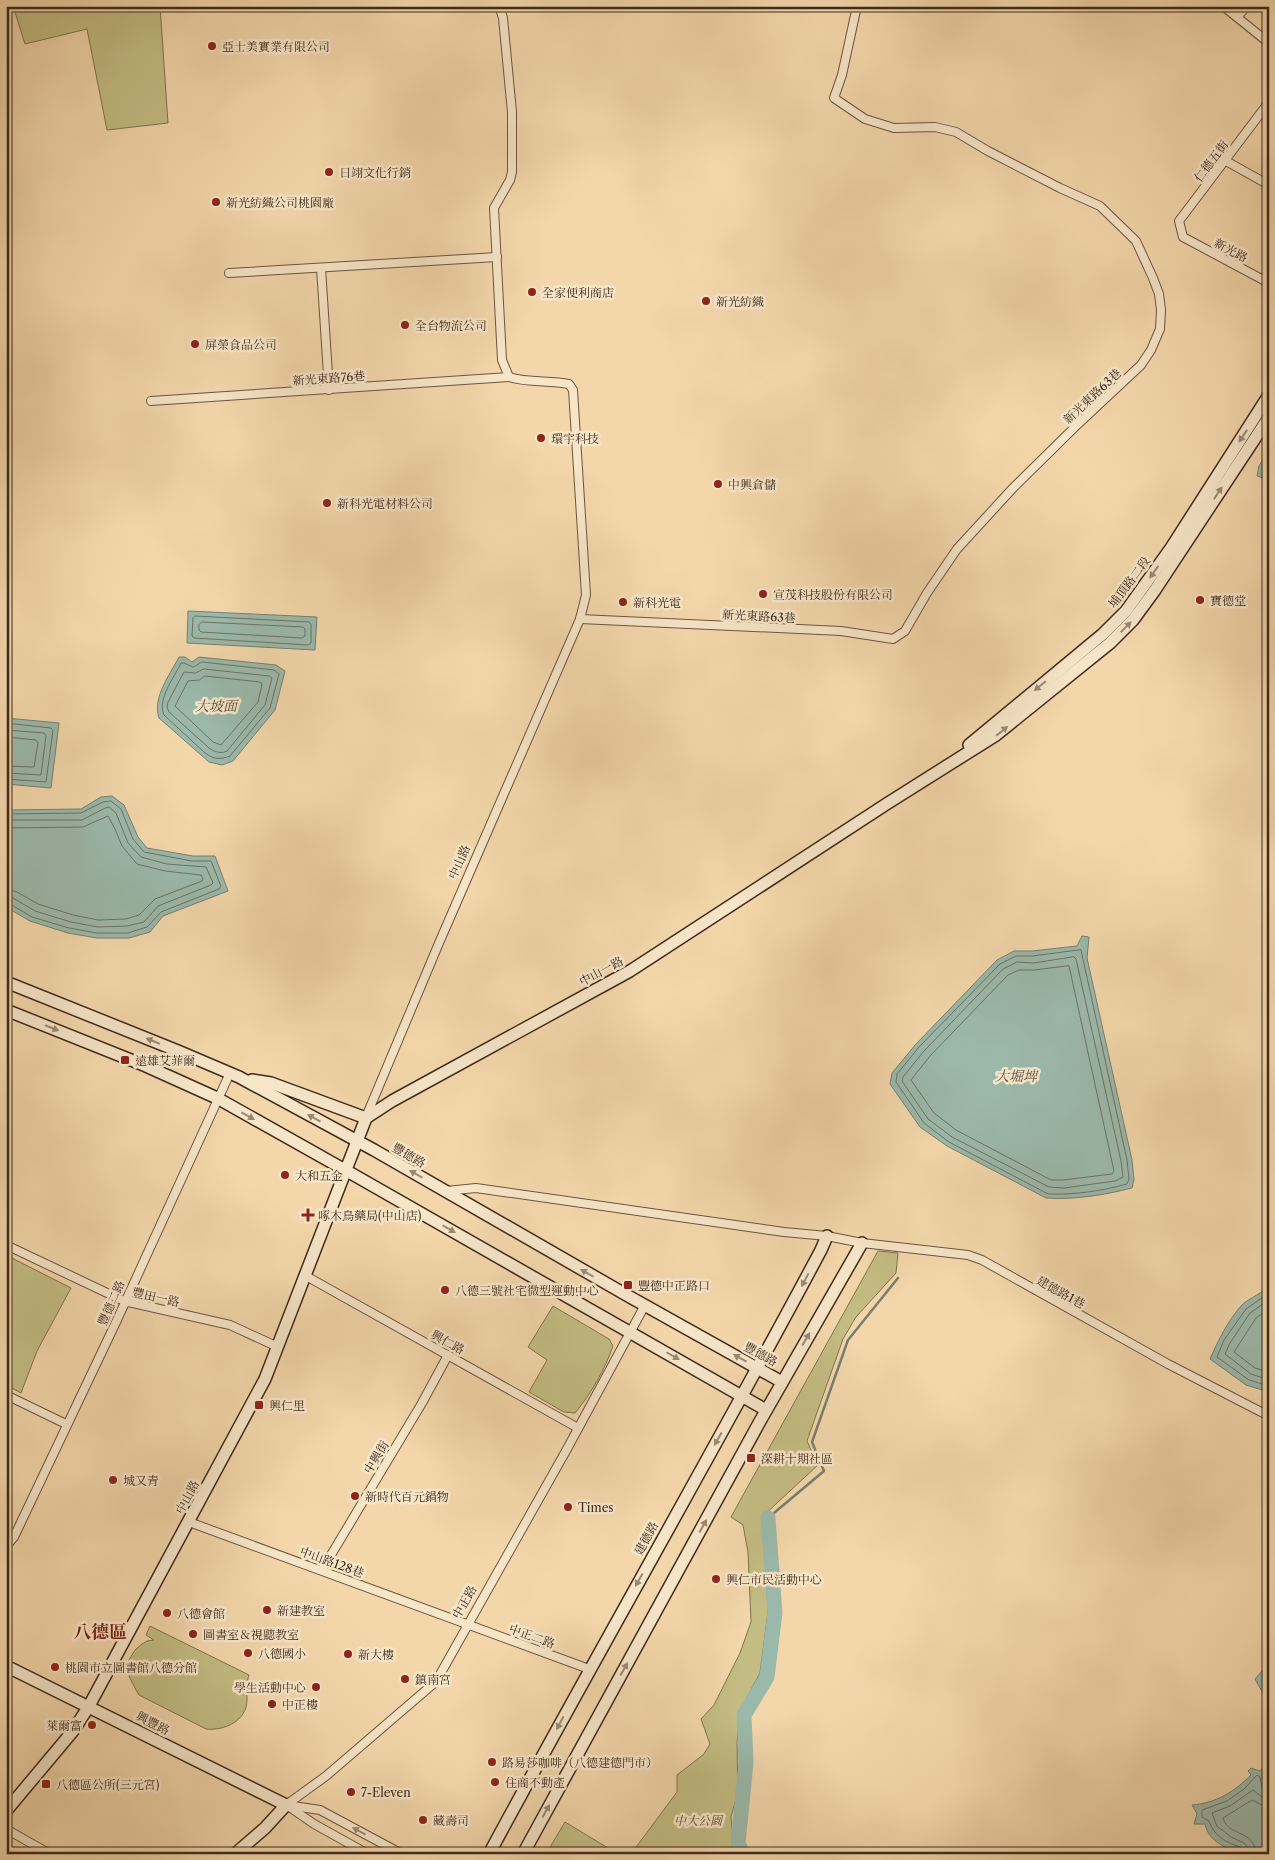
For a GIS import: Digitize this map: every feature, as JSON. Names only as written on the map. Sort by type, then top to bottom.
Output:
[{"type":"main road","name":"埔頂路二段","points":[[946,766],[991,726],[1104,634],[1126,611],[1171,548],[1269,395]]},
{"type":"main road","name":"埔頂路二段","points":[[888,803],[996,735],[1110,643],[1133,620],[1156,590],[1269,417]]},
{"type":"main road","name":"中山一路","points":[[366,1118],[392,1101],[630,971],[888,803]]},
{"type":"main road","name":"豐德路","points":[[6,982],[235,1075],[356,1141],[782,1382]]},
{"type":"main road","points":[[6,1010],[146,1066],[217,1098],[766,1410]]},
{"type":"main road","points":[[235,1075],[270,1083],[366,1118],[345,1170]]},
{"type":"main road","name":"中山路","points":[[6,1811],[72,1731],[89,1706],[252,1404],[278,1347],[345,1170]]},
{"type":"main road","name":"建德路","points":[[489,1854],[589,1669],[758,1368],[827,1236]]},
{"type":"main road","points":[[523,1854],[766,1410],[862,1243]]},
{"type":"main road","name":"興豐路","points":[[6,1666],[286,1805]]},
{"type":"main road","name":"中正路","points":[[235,1854],[265,1828],[286,1805]]},
{"type":"street","points":[[499,6],[503,18],[512,112],[512,172],[510,180],[494,208],[502,360],[509,377]]},
{"type":"street","name":"新光東路63巷","points":[[580,619],[841,631],[893,639],[905,631],[927,593],[963,542],[1013,488],[1141,365],[1151,350],[1160,328],[1161,310],[1159,294],[1136,241],[1100,206],[988,151],[956,132],[935,127],[894,128],[865,119],[834,98],[842,74],[857,6]]},
{"type":"street","points":[[1224,6],[1269,43]]},
{"type":"street","points":[[1237,17],[1247,6]]},
{"type":"street","name":"仁德五街","points":[[1183,237],[1179,221],[1269,102]]},
{"type":"street","points":[[1226,161],[1269,185]]},
{"type":"street","name":"新光路","points":[[1183,237],[1269,283]]},
{"type":"street","points":[[229,274],[496,257]]},
{"type":"street","points":[[321,268],[329,390]]},
{"type":"street","name":"新光東路76巷","points":[[151,401],[509,377],[520,380],[569,384],[573,390],[586,595],[580,619]]},
{"type":"street","name":"中山路","points":[[366,1118],[439,943],[580,619]]},
{"type":"street","name":"豐德二路","points":[[8,1542],[14,1537],[217,1098],[235,1075]]},
{"type":"street","name":"建德路1巷","points":[[445,1191],[476,1188],[827,1236],[862,1243],[956,1253],[982,1260],[1168,1364],[1269,1416]]},
{"type":"street","name":"豐田一路","points":[[6,1245],[124,1301],[230,1325],[278,1347]]},
{"type":"street","name":"興仁路","points":[[306,1276],[578,1428]]},
{"type":"street","name":"中正路","points":[[286,1805],[326,1776],[432,1685],[443,1670],[645,1305]]},
{"type":"street","name":"中興街","points":[[322,1570],[422,1403],[448,1355]]},
{"type":"street","points":[[6,1395],[66,1424]]},
{"type":"street","name":"中山路128巷","points":[[189,1522],[467,1624]]},
{"type":"street","name":"中正二路","points":[[467,1624],[589,1669]]},
{"type":"street","name":"興豐路","points":[[286,1805],[314,1824],[368,1854]]},
{"type":"street","name":"興豐路","points":[[286,1805],[320,1810],[402,1854]]},
{"type":"street","points":[[6,1829],[50,1854]]},
{"type":"green space","points":[[13,6],[160,6],[168,123],[107,130],[87,29],[25,44]]},
{"type":"green space","name":"中大公園","points":[[878,1251],[898,1253],[896,1273],[856,1317],[843,1339],[807,1441],[818,1465],[763,1516],[768,1612],[760,1673],[740,1710],[737,1743],[738,1791],[731,1817],[735,1854],[631,1854],[677,1792],[677,1775],[704,1754],[710,1744],[701,1719],[714,1705],[740,1653],[751,1622],[748,1552],[743,1525],[731,1517]]},
{"type":"green space","points":[[6,1255],[71,1288],[37,1351],[21,1393],[6,1385]]},
{"type":"green space","points":[[553,1306],[609,1339],[613,1346],[597,1381],[575,1413],[564,1412],[529,1392],[547,1360],[528,1347]]},
{"type":"green space","points":[[150,1626],[249,1675],[246,1707],[239,1719],[227,1726],[206,1729],[139,1695],[129,1676],[129,1660],[135,1650],[142,1644],[154,1640],[146,1635]]},
{"type":"green space","points":[[565,1822],[618,1854],[546,1854]]},
{"type":"water","points":[[1269,450],[1269,480],[1257,476],[1259,466]]},
{"type":"water","points":[[188,611],[317,617],[315,650],[187,643]]},
{"type":"water","name":"大坡面","points":[[179,657],[185,657],[192,662],[199,657],[276,665],[285,671],[275,710],[233,761],[222,765],[209,762],[159,718],[157,710],[160,694]]},
{"type":"water","points":[[6,718],[59,723],[51,788],[6,784]]},
{"type":"water","points":[[112,796],[124,805],[138,837],[147,848],[193,856],[215,856],[228,891],[163,916],[150,932],[129,938],[97,938],[68,933],[30,921],[6,907],[6,840],[8,822],[6,810],[81,809],[101,797]]},
{"type":"water","name":"大堀埤","points":[[1082,936],[1089,937],[1087,958],[1132,1160],[1134,1180],[1132,1188],[1111,1193],[1079,1198],[1046,1198],[947,1146],[920,1127],[890,1084],[892,1073],[916,1044],[997,960],[1014,951],[1077,946]]},
{"type":"water","points":[[1269,1283],[1269,1392],[1246,1385],[1210,1359],[1232,1317],[1245,1302],[1264,1290]]},
{"type":"water","points":[[1269,1663],[1269,1725],[1265,1713],[1265,1697],[1255,1679]]},
{"type":"water","points":[[1265,1765],[1269,1767],[1265,1785],[1269,1789],[1269,1854],[1240,1852],[1231,1849],[1214,1840],[1205,1824],[1194,1824],[1197,1814],[1192,1805],[1209,1802],[1224,1796],[1251,1775],[1248,1771],[1251,1768],[1260,1771]]},
{"type":"waterway","points":[[768,1518],[824,1471],[812,1442],[848,1340],[898,1278]]},
{"type":"waterway","points":[[743,1854],[738,1843],[746,1763],[744,1715],[767,1677],[775,1613],[768,1518]]},
{"type":"place","name":"亞士美實業有限公司","points":[[212,46]]},
{"type":"place","name":"日翊文化行銷","points":[[329,172]]},
{"type":"place","name":"新光紡織公司桃園廠","points":[[216,202]]},
{"type":"place","name":"全家便利商店","points":[[532,292]]},
{"type":"place","name":"新光紡織","points":[[706,301]]},
{"type":"place","name":"全台物流公司","points":[[405,325]]},
{"type":"place","name":"屏榮食品公司","points":[[195,344]]},
{"type":"place","name":"環宇科技","points":[[541,438]]},
{"type":"place","name":"中興倉儲","points":[[718,484]]},
{"type":"place","name":"新科光電材料公司","points":[[327,503]]},
{"type":"place","name":"宣茂科技股份有限公司","points":[[763,594]]},
{"type":"place","name":"寶德堂","points":[[1200,600]]},
{"type":"place","name":"新科光電","points":[[623,602]]},
{"type":"place","name":"遠雄艾菲爾","points":[[125,1060]]},
{"type":"place","name":"大和五金","points":[[285,1175]]},
{"type":"place","name":"啄木鳥藥局(中山店)","points":[[308,1215]]},
{"type":"place","name":"豐德中正路口","points":[[628,1285]]},
{"type":"place","name":"八德三號社宅微型運動中心","points":[[445,1290]]},
{"type":"place","name":"興仁里","points":[[259,1405]]},
{"type":"place","name":"深耕十期社區","points":[[751,1458]]},
{"type":"place","name":"城又青","points":[[113,1480]]},
{"type":"place","name":"新時代百元鍋物","points":[[355,1496]]},
{"type":"place","name":"Times","points":[[568,1507]]},
{"type":"place","name":"興仁市民活動中心","points":[[716,1579]]},
{"type":"place","name":"新建教室","points":[[267,1610]]},
{"type":"place","name":"八德會館","points":[[167,1613]]},
{"type":"place","name":"圖書室＆視聽教室","points":[[193,1634]]},
{"type":"place","name":"八德國小","points":[[248,1653]]},
{"type":"place","name":"新大樓","points":[[348,1654]]},
{"type":"place","name":"桃園市立圖書館八德分館","points":[[55,1667]]},
{"type":"place","name":"鎮南宮","points":[[405,1679]]},
{"type":"place","name":"學生活動中心","points":[[316,1687]]},
{"type":"place","name":"中正樓","points":[[272,1704]]},
{"type":"place","name":"萊爾富","points":[[92,1725]]},
{"type":"place","name":"路易莎咖啡（八德建德門市）","points":[[492,1762]]},
{"type":"place","name":"住商不動產","points":[[495,1782]]},
{"type":"place","name":"八德區公所(三元宮)","points":[[46,1784]]},
{"type":"place","name":"7-Eleven","points":[[351,1792]]},
{"type":"place","name":"藏壽司","points":[[423,1820]]},
{"type":"district","name":"八德區","points":[[100,1632]]}]
